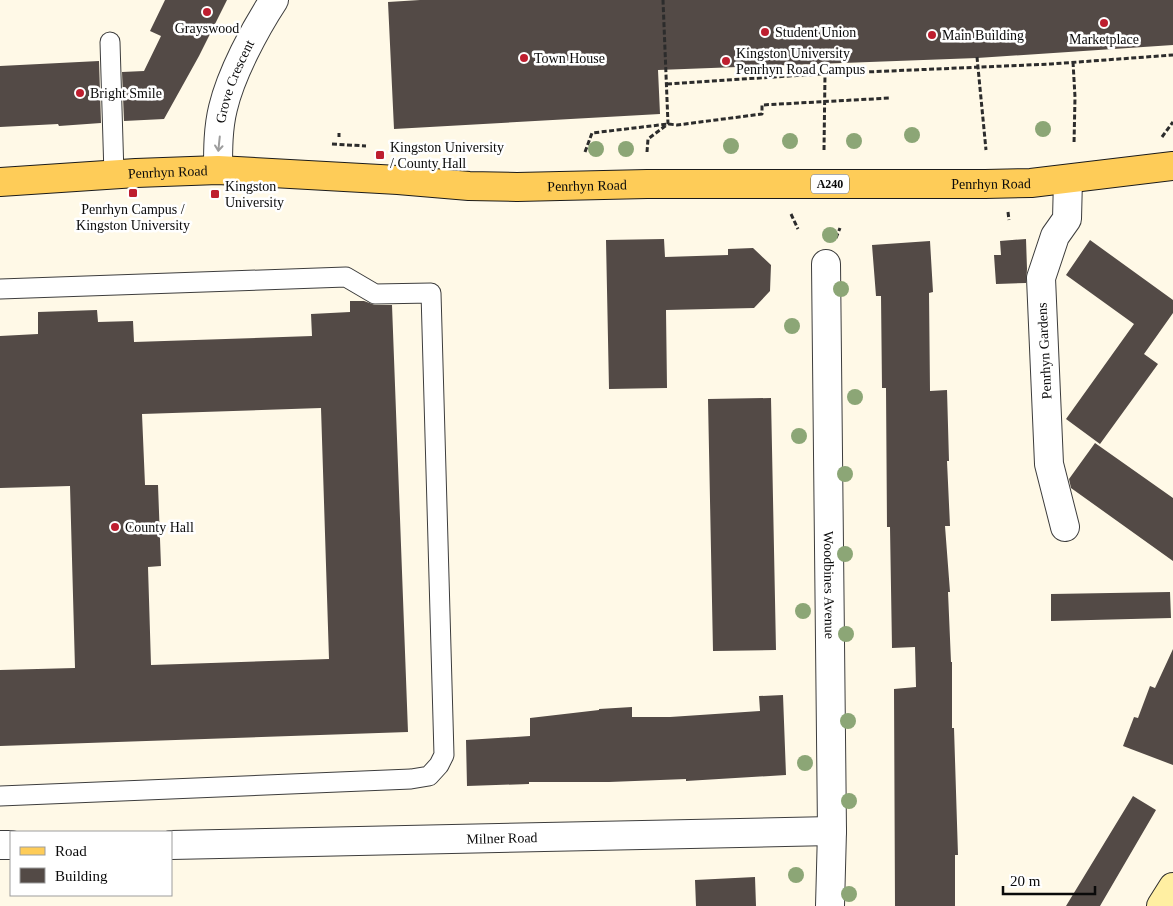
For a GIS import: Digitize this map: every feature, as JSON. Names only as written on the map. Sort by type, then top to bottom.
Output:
[{"type":"main road","name":"Penrhyn Road","points":[[0,182],[218,170],[469,186],[517,187],[647,184],[986,184],[1031,183],[1173,166]]},
{"type":"main road","points":[[1161,906],[1173,887]]},
{"type":"street","name":"Grove Crescent","points":[[218,170],[218,145],[222,109],[233,75],[274,0]]},
{"type":"street","name":"Penrhyn Gardens","points":[[1065,527],[1049,464],[1041,278],[1055,236],[1067,219],[1068,179]]},
{"type":"street","name":"Woodbines Avenue","points":[[826,264],[832,831],[830,906]]},
{"type":"street","name":"Milner Road","points":[[172,845],[832,831]]},
{"type":"lane","points":[[110,42],[114,175]]},
{"type":"lane","points":[[0,289],[346,277],[374,294],[430,293],[444,755],[439,765],[429,776],[411,779],[0,796]]},
{"type":"path","points":[[663,0],[668,124]]},
{"type":"path","points":[[667,84],[824,74],[978,68],[1173,55]]},
{"type":"path","points":[[977,58],[986,150]]},
{"type":"path","points":[[1072,62],[1075,97],[1074,144]]},
{"type":"path","points":[[824,74],[824,150]]},
{"type":"path","points":[[585,152],[592,133],[762,114],[762,105],[890,98]]},
{"type":"path","points":[[1161,139],[1173,122]]},
{"type":"path","points":[[647,152],[648,139],[668,124]]},
{"type":"building","points":[[165,0],[227,0],[164,119],[124,121],[122,72],[144,71],[161,36],[150,31]]},
{"type":"building","points":[[420,0],[1173,0],[1173,45],[977,58],[658,70],[660,114],[394,129],[388,2]]},
{"type":"building","points":[[99,61],[101,123],[0,127],[0,66]]},
{"type":"building","points":[[664,239],[665,257],[728,255],[728,249],[753,248],[771,265],[770,291],[754,308],[666,310],[667,388],[609,389],[606,240]]},
{"type":"building","points":[[1026,239],[1026,283],[996,284],[994,255],[1001,255],[1000,241]]},
{"type":"building","points":[[1090,240],[1173,300],[1173,313],[1144,354],[1158,364],[1100,444],[1066,419],[1134,324],[1066,275]]},
{"type":"building","points":[[930,241],[933,292],[929,293],[930,391],[947,390],[949,461],[947,461],[950,526],[945,526],[950,592],[948,592],[952,662],[952,728],[954,728],[958,855],[955,855],[955,906],[895,906],[894,689],[916,687],[915,647],[892,648],[890,527],[887,527],[886,388],[882,388],[881,296],[876,296],[872,245]]},
{"type":"building","name":"County Hall","points":[[350,301],[364,301],[375,305],[392,305],[408,732],[0,746],[0,670],[75,668],[70,486],[0,488],[0,336],[38,334],[38,312],[97,310],[98,322],[133,321],[134,342],[312,336],[311,314],[350,312]],"holes":[[[321,408],[329,659],[151,665],[148,567],[161,566],[158,485],[145,485],[142,414]]]},
{"type":"building","points":[[771,398],[776,650],[713,651],[708,399]]},
{"type":"building","points":[[1095,443],[1173,498],[1173,561],[1071,488],[1069,479]]},
{"type":"building","points":[[1170,592],[1171,618],[1051,621],[1051,594]]},
{"type":"building","points":[[1173,649],[1173,765],[1123,746],[1134,717],[1138,718],[1150,686],[1155,688]]},
{"type":"building","points":[[783,695],[786,775],[686,781],[686,779],[609,782],[529,782],[529,784],[467,786],[466,740],[530,736],[530,718],[599,709],[632,707],[632,717],[670,717],[760,711],[759,696]]},
{"type":"building","points":[[1133,796],[1156,810],[1100,906],[1066,906]]},
{"type":"building","points":[[755,877],[756,906],[696,906],[695,880]]},
{"type":"place","name":"Grayswood","points":[[207,12]]},
{"type":"place","name":"Marketplace","points":[[1104,23]]},
{"type":"place","name":"Student Union","points":[[765,32]]},
{"type":"place","name":"Main Building","points":[[932,35]]},
{"type":"place","name":"Town House","points":[[524,58]]},
{"type":"place","name":"Kingston University Penrhyn Road Campus","points":[[726,61]]},
{"type":"place","name":"Bright Smile","points":[[80,93]]},
{"type":"place","name":"Kingston University / County Hall","points":[[380,155]]},
{"type":"place","name":"Penrhyn Campus / Kingston University","points":[[133,193]]},
{"type":"place","name":"Kingston University","points":[[215,194]]},
{"type":"place","name":"County Hall","points":[[115,527]]}]
